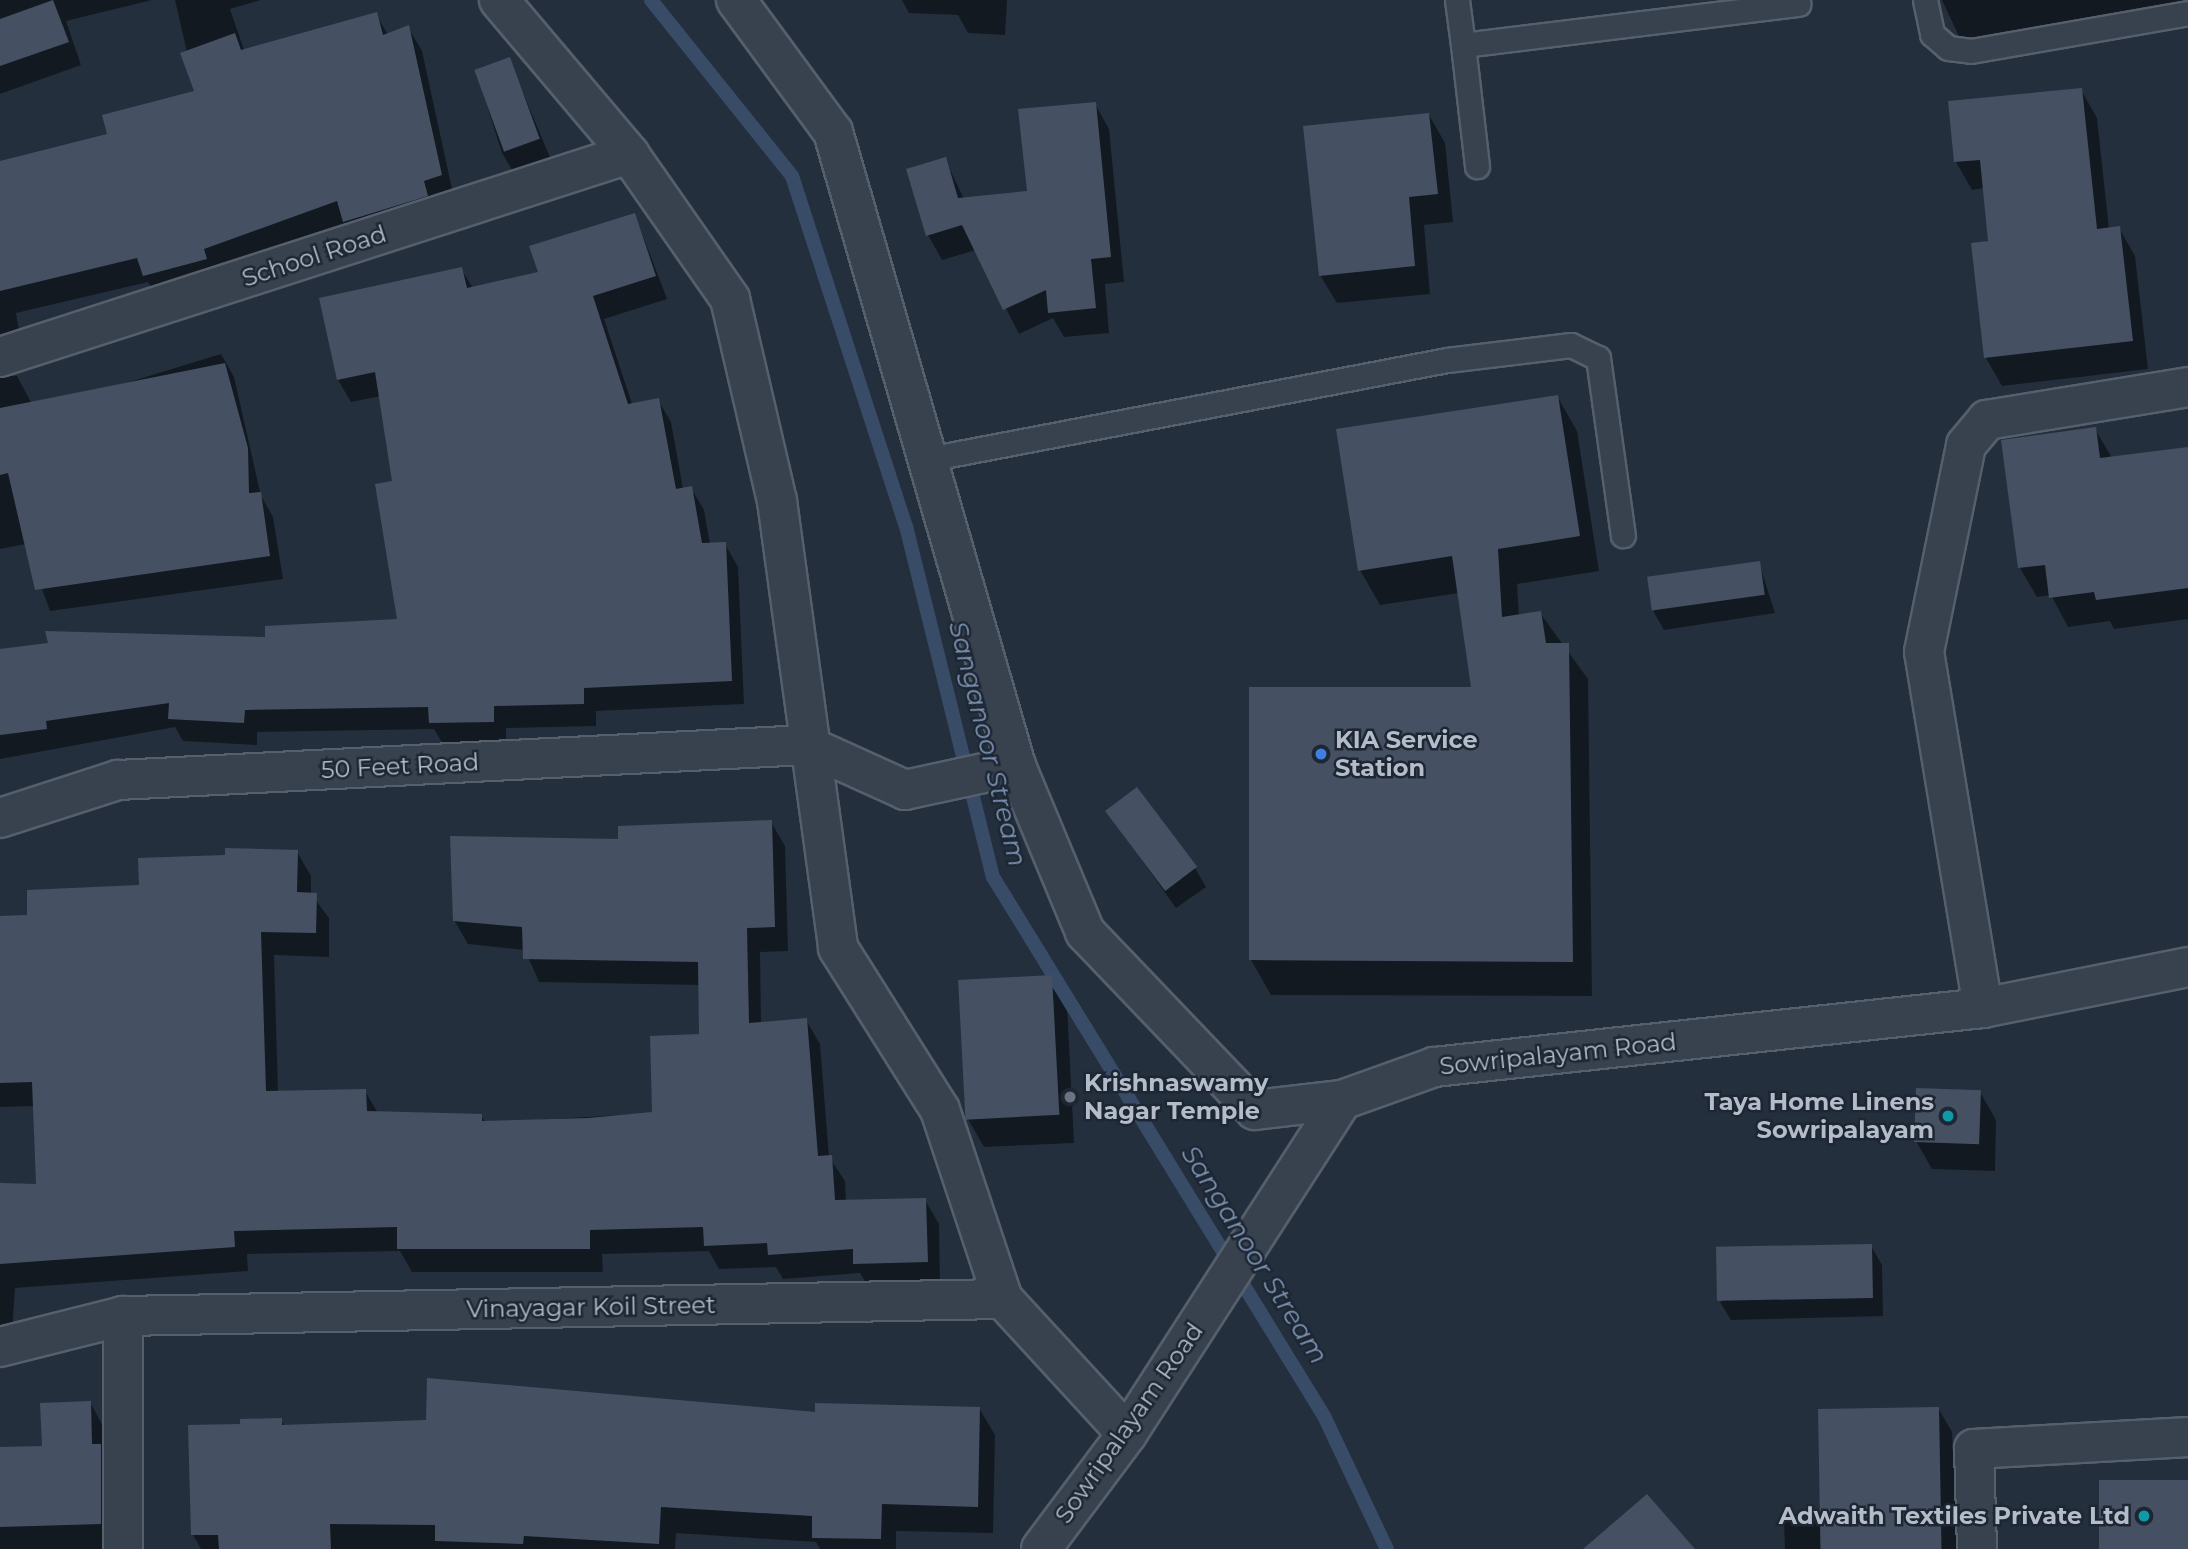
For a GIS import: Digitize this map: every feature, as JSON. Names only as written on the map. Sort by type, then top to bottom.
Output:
[{"type":"street","points":[[499,0],[629,154],[730,299],[777,501],[806,745],[838,948],[940,1110],[1003,1299],[1127,1434]]},
{"type":"street","points":[[736,0],[833,132],[1016,765],[1084,932],[1255,1110],[1342,1100]]},
{"type":"street","name":"School Road","points":[[0,357],[629,154]]},
{"type":"street","points":[[1983,1008],[1924,652],[1966,445],[1987,420],[2188,387]]},
{"type":"street","points":[[806,745],[905,790],[1016,765]]},
{"type":"street","name":"50 Feet Road","points":[[0,818],[118,780],[806,745]]},
{"type":"street","name":"Sowripalayam Road","points":[[1041,1549],[1127,1434],[1342,1100],[1434,1066],[1983,1008],[2188,967]]},
{"type":"street","name":"Vinayagar Koil Street","points":[[0,1347],[123,1315],[1003,1299]]},
{"type":"street","points":[[123,1315],[123,1549]]},
{"type":"street","points":[[1977,1549],[1974,1449],[2188,1437]]},
{"type":"lane","points":[[1457,0],[1477,166]]},
{"type":"lane","points":[[1925,0],[1932,34],[1948,48],[1971,51],[2188,13]]},
{"type":"lane","points":[[1463,45],[1799,4]]},
{"type":"lane","points":[[928,458],[1447,360],[1572,345],[1598,358],[1623,535]]},
{"type":"building","points":[[53,0],[69,42],[0,66],[0,19]]},
{"type":"building","points":[[377,12],[383,35],[409,25],[442,175],[424,181],[428,196],[343,222],[337,201],[204,249],[207,259],[143,276],[137,258],[0,291],[0,161],[107,134],[102,115],[194,91],[180,53],[235,33],[241,50]]},
{"type":"building","points":[[510,57],[540,139],[504,152],[474,70]]},
{"type":"building","points":[[2082,88],[2097,229],[2120,226],[2133,341],[1984,358],[1971,243],[1988,241],[1980,160],[1954,162],[1948,101]]},
{"type":"building","points":[[1096,102],[1111,257],[1091,259],[1096,308],[1048,313],[1046,290],[1003,310],[962,225],[926,236],[906,169],[946,157],[958,198],[1027,191],[1018,109]]},
{"type":"building","points":[[1429,113],[1438,194],[1409,197],[1415,266],[1319,276],[1303,126]]},
{"type":"building","points":[[635,213],[656,276],[593,296],[628,404],[659,398],[676,489],[692,486],[702,543],[726,542],[732,681],[584,688],[584,704],[494,706],[494,722],[429,723],[428,707],[245,710],[244,723],[168,719],[169,703],[46,721],[47,729],[0,735],[0,649],[48,643],[45,631],[265,637],[265,626],[397,619],[375,484],[392,481],[375,372],[337,380],[319,298],[462,267],[467,288],[538,272],[529,246]]},
{"type":"building","points":[[225,363],[248,448],[249,493],[261,492],[270,556],[35,590],[8,473],[0,475],[0,408]]},
{"type":"building","points":[[1558,395],[1580,536],[1498,549],[1502,617],[1541,611],[1546,643],[1569,643],[1573,962],[1249,960],[1249,687],[1471,687],[1452,556],[1358,571],[1336,429]]},
{"type":"building","points":[[2096,427],[2100,458],[2188,447],[2188,588],[2096,600],[2094,592],[2049,598],[2045,565],[2018,568],[2001,440]]},
{"type":"building","points":[[1760,561],[1765,595],[1652,611],[1647,577]]},
{"type":"building","points":[[1137,787],[1197,867],[1165,891],[1105,811]]},
{"type":"building","points":[[772,820],[775,927],[747,928],[749,1023],[807,1018],[818,1156],[832,1155],[835,1200],[926,1198],[928,1262],[853,1264],[853,1249],[768,1255],[767,1243],[704,1246],[703,1227],[590,1230],[590,1249],[397,1249],[397,1227],[234,1231],[235,1247],[0,1264],[0,1183],[36,1184],[32,1082],[0,1083],[0,916],[27,915],[27,890],[139,885],[138,858],[225,855],[225,848],[298,850],[297,892],[317,893],[316,933],[261,932],[266,1091],[366,1089],[367,1111],[482,1114],[482,1121],[588,1118],[652,1112],[650,1036],[699,1034],[698,962],[523,959],[522,927],[453,921],[450,836],[618,839],[618,826]]},
{"type":"building","points":[[1052,975],[1059,1115],[965,1120],[958,980]]},
{"type":"building","name":"Taya Home Linens Sowripalayam","points":[[1916,1088],[1981,1090],[1979,1144],[1914,1142]]},
{"type":"building","points":[[1872,1244],[1873,1298],[1717,1301],[1716,1247]]},
{"type":"building","points":[[427,1378],[815,1412],[815,1403],[980,1407],[978,1507],[882,1504],[881,1539],[812,1538],[812,1516],[661,1507],[659,1544],[524,1536],[523,1544],[435,1541],[435,1525],[330,1524],[331,1549],[219,1549],[218,1535],[191,1535],[188,1425],[240,1424],[240,1419],[282,1418],[282,1425],[426,1420]]},
{"type":"building","points":[[91,1401],[92,1444],[101,1444],[101,1524],[0,1527],[0,1447],[42,1446],[40,1403]]},
{"type":"building","points":[[1939,1407],[1941,1549],[1820,1549],[1818,1409]]},
{"type":"building","name":"Adwaith Textiles Private Ltd","points":[[2099,1480],[2188,1480],[2188,1549],[2099,1549]]},
{"type":"building","points":[[1647,1494],[1695,1549],[1583,1549]]},
{"type":"waterway","name":"Sanganoor Stream","points":[[651,0],[792,176],[906,526],[993,877],[1324,1416],[1387,1549]]},
{"type":"place","name":"KIA Service Station","points":[[1321,754]]},
{"type":"place","name":"Krishnaswamy Nagar Temple","points":[[1070,1097]]},
{"type":"place","name":"Taya Home Linens Sowripalayam","points":[[1948,1116]]},
{"type":"place","name":"Adwaith Textiles Private Ltd","points":[[2144,1516]]}]
